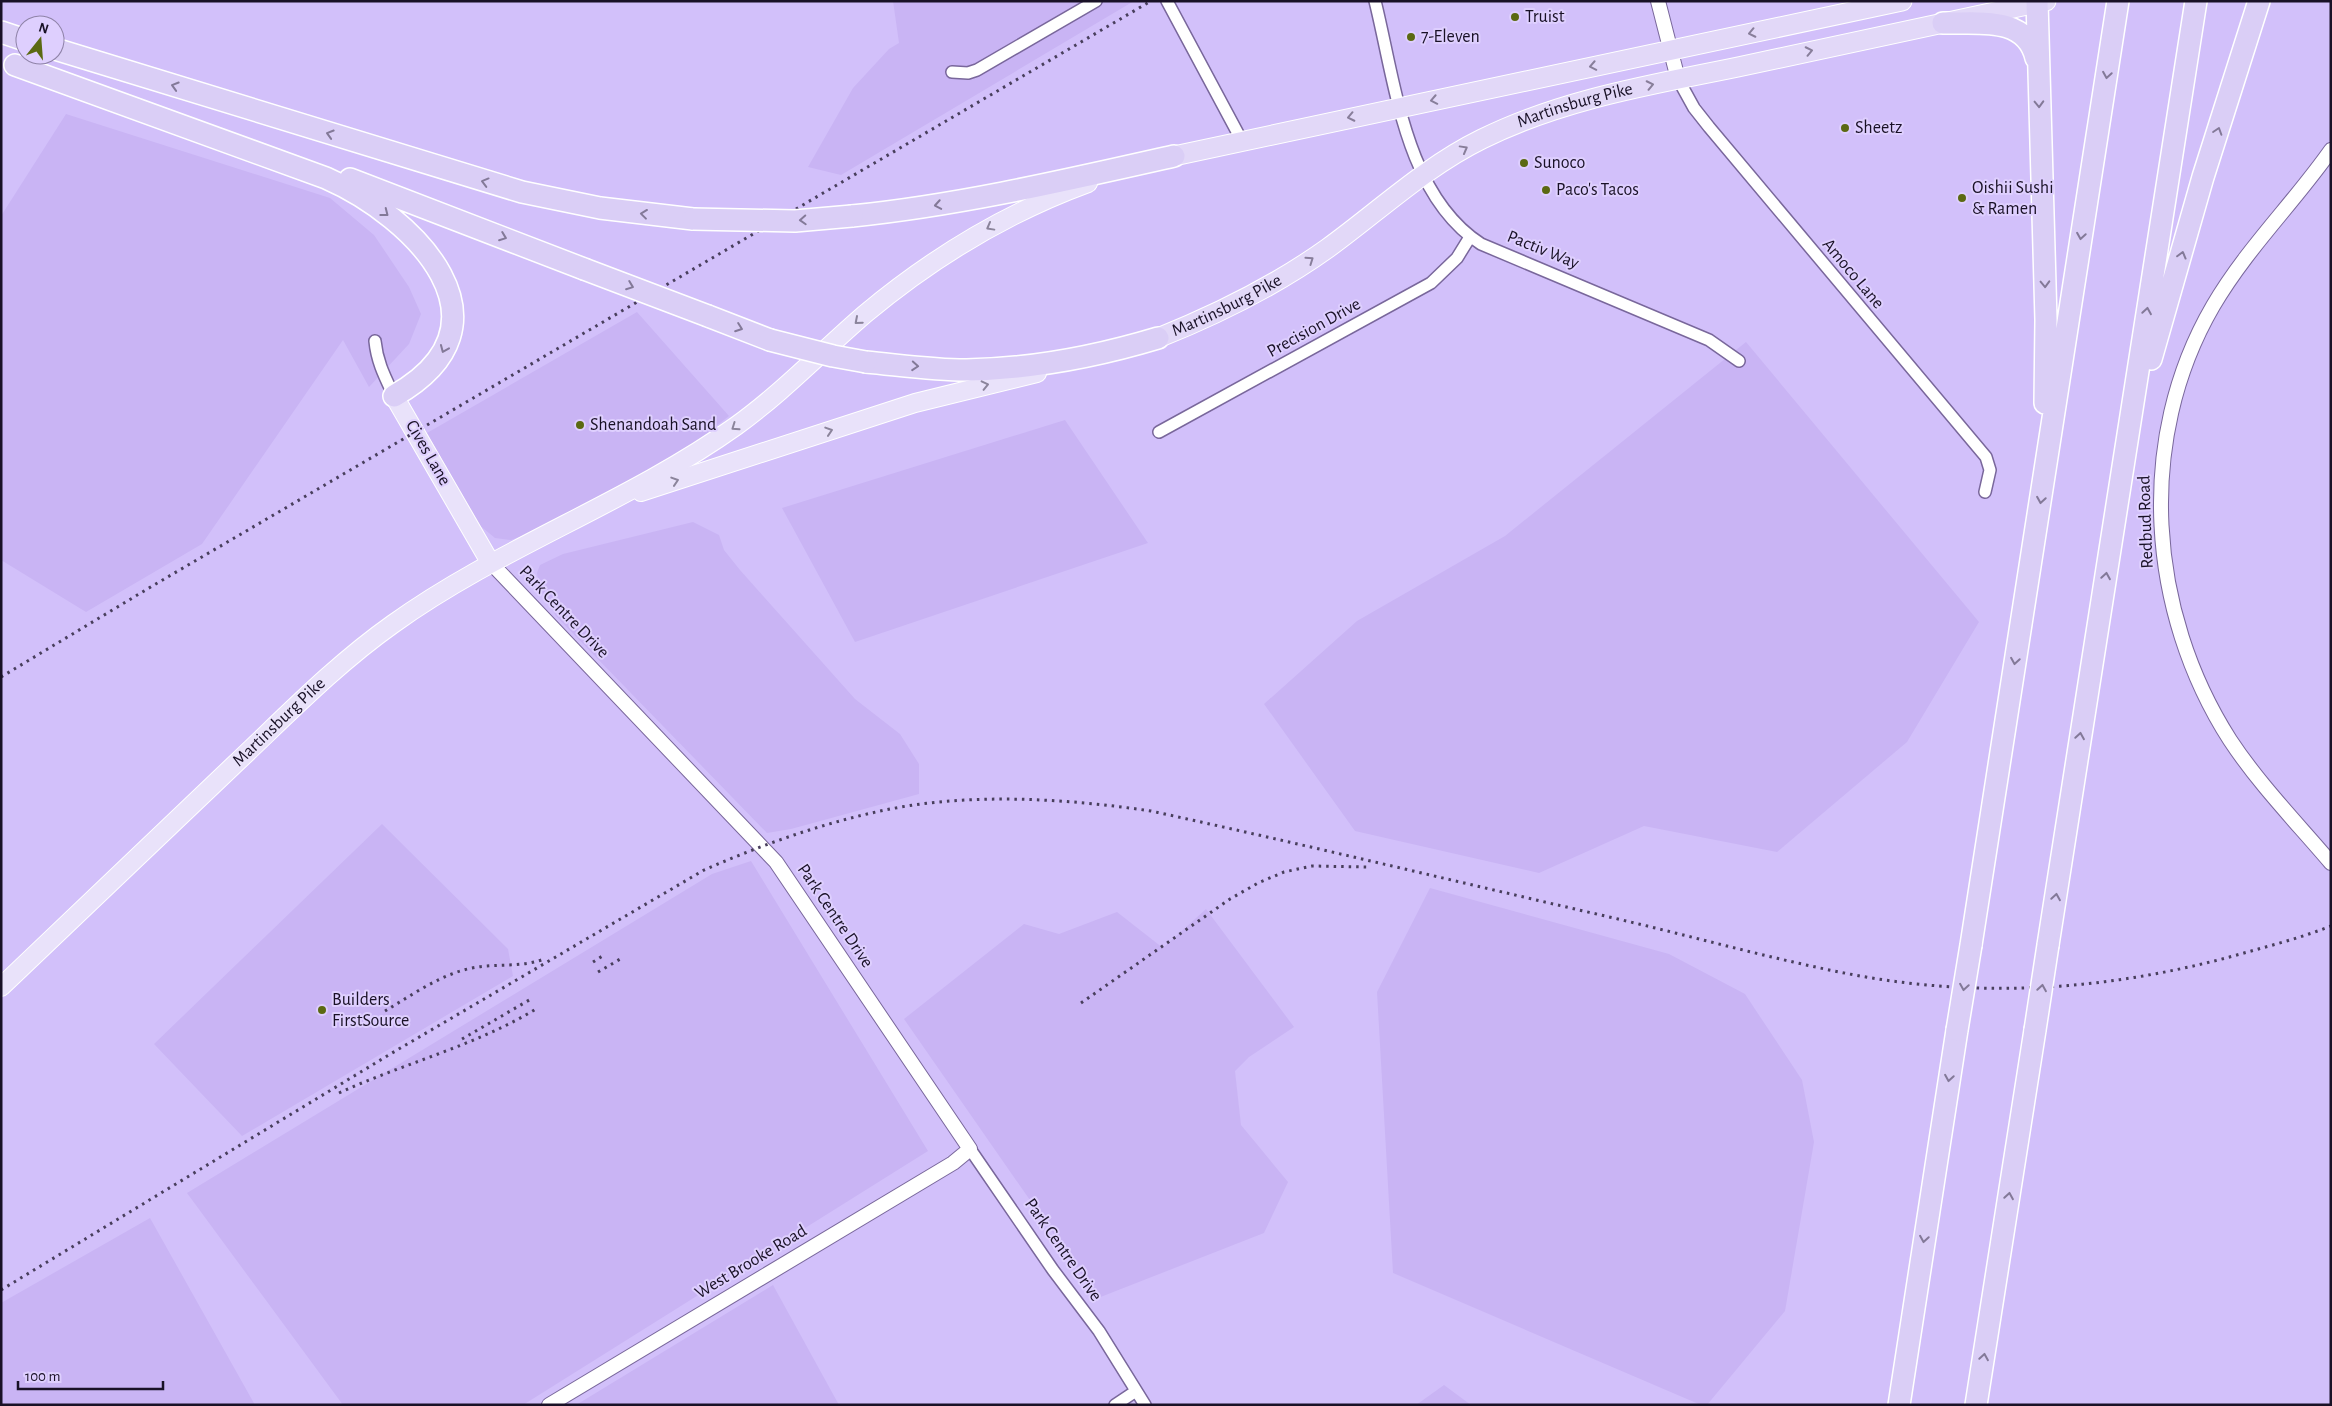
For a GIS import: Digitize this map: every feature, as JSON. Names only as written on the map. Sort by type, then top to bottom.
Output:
[{"type":"highway","name":"Martinsburg Pike","points":[[1174,156],[1399,106],[1902,1]]},
{"type":"highway","points":[[1899,1405],[2118,1]]},
{"type":"highway","points":[[1976,1405],[2196,1]]},
{"type":"highway","name":"Martinsburg Pike","points":[[1158,338],[1213,316],[1273,284],[1328,248],[1423,175],[1482,139],[1549,110],[1617,92],[2040,2]]},
{"type":"highway","points":[[2040,2],[2038,64],[2046,320],[2044,400],[2046,463]]},
{"type":"highway","points":[[2123,470],[2148,365],[2195,205],[2258,7]]},
{"type":"highway","points":[[1943,23],[2005,24],[2014,28],[2028,39],[2038,64]]},
{"type":"highway","points":[[1,32],[15,37]]},
{"type":"highway","points":[[65,52],[522,192],[600,208],[693,219],[786,221],[913,209],[982,197],[1174,156]]},
{"type":"highway","points":[[8,63],[220,131],[376,188],[770,340],[833,356],[866,362],[964,370],[1005,368],[1092,356],[1158,338]]},
{"type":"highway","points":[[8,63],[326,178],[361,196],[397,223],[416,241],[442,274],[451,298],[452,313],[447,344],[441,356],[425,376],[394,396]]},
{"type":"main road","points":[[596,508],[684,459],[740,424],[784,388],[890,294],[969,239],[1051,196],[1174,156]]},
{"type":"main road","points":[[596,508],[915,403],[1119,354],[1158,338]]},
{"type":"main road","name":"Cives Lane","points":[[394,396],[490,562]]},
{"type":"main road","name":"Martinsburg Pike","points":[[1,987],[325,680],[390,626],[437,594],[490,562],[596,508]]},
{"type":"street","points":[[952,72],[968,73],[977,70],[1096,1]]},
{"type":"street","points":[[1168,1],[1242,141]]},
{"type":"street","name":"Pactiv Way","points":[[1375,1],[1399,106],[1423,175],[1454,221],[1470,237],[1481,244],[1708,340],[1739,361]]},
{"type":"street","points":[[1658,1],[1669,50],[1678,79]]},
{"type":"street","name":"Amoco Lane","points":[[1678,79],[1694,108],[1715,134],[1986,456],[1990,470],[1985,492]]},
{"type":"street","name":"Redbud Road","points":[[2331,150],[2255,243],[2218,299],[2200,331],[2187,362],[2172,412],[2162,474],[2160,502],[2161,529],[2169,590],[2194,673],[2207,700],[2246,762],[2331,863]]},
{"type":"street","name":"Precision Drive","points":[[1159,432],[1431,283],[1457,258],[1470,237]]},
{"type":"street","name":"Cives Lane","points":[[375,341],[376,356],[394,396]]},
{"type":"street","name":"Park Centre Drive","points":[[490,562],[776,862],[970,1149],[1098,1332],[1145,1405]]},
{"type":"street","name":"West Brooke Road","points":[[549,1405],[945,1168],[970,1149]]},
{"type":"street","points":[[1115,1405],[1136,1391]]},
{"type":"shaded area","points":[[893,1],[1134,1],[841,175],[808,167],[853,88],[889,49],[899,43]]},
{"type":"shaded area","points":[[66,114],[330,198],[374,235],[409,287],[421,314],[409,344],[369,387],[343,340],[202,544],[86,612],[1,560],[1,216]]},
{"type":"shaded area","name":"Shenandoah Sand","points":[[637,312],[729,416],[683,452],[525,535],[511,540],[495,538],[478,524],[427,433]]},
{"type":"shaded area","points":[[1746,342],[1979,622],[1907,742],[1777,852],[1644,826],[1539,873],[1355,831],[1264,704],[1357,621],[1505,536]]},
{"type":"shaded area","points":[[1065,420],[1148,543],[855,642],[782,508]]},
{"type":"shaded area","points":[[693,522],[719,535],[724,550],[740,570],[855,699],[900,734],[919,764],[919,794],[791,829],[767,833],[556,616],[539,587],[537,573],[540,565],[563,554]]},
{"type":"shaded area","name":"Builders FirstSource","points":[[382,824],[508,949],[513,976],[242,1136],[154,1044]]},
{"type":"shaded area","points":[[751,861],[928,1151],[523,1405],[343,1405],[187,1193],[712,874]]},
{"type":"shaded area","points":[[1430,888],[1669,954],[1745,994],[1802,1080],[1814,1142],[1785,1311],[1707,1405],[1701,1405],[1393,1273],[1377,992]]},
{"type":"shaded area","points":[[1206,909],[1294,1027],[1249,1057],[1235,1071],[1241,1125],[1288,1182],[1264,1233],[1098,1298],[904,1019],[1024,924],[1059,934],[1117,912],[1163,948]]},
{"type":"shaded area","points":[[150,1218],[255,1405],[1,1405],[1,1303]]},
{"type":"shaded area","points":[[773,1285],[839,1405],[576,1405]]},
{"type":"shaded area","points":[[1444,1385],[1471,1405],[1416,1405]]},
{"type":"railway","points":[[1,677],[154,585],[1151,1]]},
{"type":"railway","points":[[1,1290],[392,1053],[704,870],[810,830],[854,817],[909,806],[978,799],[1013,799],[1083,803],[1151,811],[1618,919],[1799,963],[1860,976],[1909,983],[2005,988],[2053,987],[2101,982],[2149,975],[2196,965],[2277,944],[2331,926]]},
{"type":"railway","points":[[1081,1003],[1230,899],[1258,883],[1284,872],[1312,866],[1368,867]]},
{"type":"railway","points":[[593,962],[604,955]]},
{"type":"railway","points":[[598,972],[622,958]]},
{"type":"railway","points":[[385,1011],[427,986],[460,971],[481,967],[526,964],[544,959]]},
{"type":"railway","points":[[462,1039],[531,999]]},
{"type":"railway","points":[[339,1093],[489,1034],[536,1009]]},
{"type":"place","name":"Truist","points":[[1515,17]]},
{"type":"place","name":"7-Eleven","points":[[1411,37]]},
{"type":"place","name":"Sheetz","points":[[1845,128]]},
{"type":"place","name":"Sunoco","points":[[1524,163]]},
{"type":"place","name":"Paco's Tacos","points":[[1546,190]]},
{"type":"place","name":"Oishii Sushi & Ramen","points":[[1962,198]]},
{"type":"place","name":"Shenandoah Sand","points":[[580,425]]},
{"type":"place","name":"Builders FirstSource","points":[[322,1010]]}]
